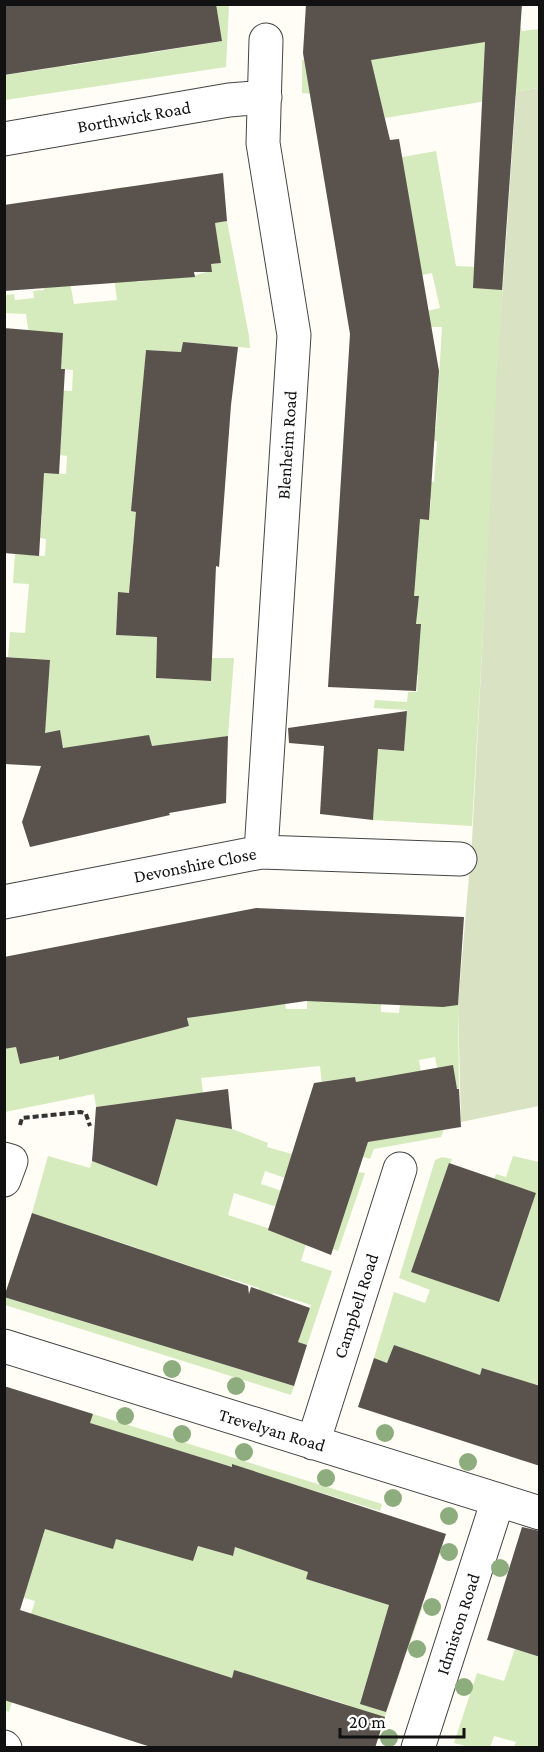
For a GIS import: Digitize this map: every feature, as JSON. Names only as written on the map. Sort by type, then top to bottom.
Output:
[{"type":"street","name":"Blenheim Road","points":[[261,852],[294,335],[263,142],[266,40]]},
{"type":"street","name":"Borthwick Road","points":[[4,139],[229,100],[265,97]]},
{"type":"street","name":"Devonshire Close","points":[[4,902],[261,852],[459,859]]},
{"type":"street","name":"Campbell Road","points":[[313,1443],[400,1169]]},
{"type":"street","name":"Trevelyan Road","points":[[4,1346],[540,1513]]},
{"type":"street","name":"Idmiston Road","points":[[418,1748],[498,1500]]},
{"type":"path","points":[[7,1167],[22,1118],[81,1112],[86,1114],[90,1126]]},
{"type":"green space","points":[[127,5],[142,5],[150,53],[222,41],[216,5],[229,5],[226,67],[5,100],[5,75],[52,68],[44,17],[57,14],[66,66],[135,55]]},
{"type":"green space","points":[[515,5],[522,31],[539,29],[539,88],[518,91],[516,96],[385,118],[380,100],[302,93],[302,60],[346,52]]},
{"type":"green space","points":[[539,88],[539,1106],[461,1122],[458,1005],[472,841],[496,387],[516,96],[518,91]]},
{"type":"green space","points":[[436,151],[456,266],[504,268],[472,826],[373,820],[377,766],[373,749],[404,751],[407,710],[374,708],[375,700],[407,702],[408,692],[417,692],[418,675],[409,675],[421,624],[416,624],[419,597],[405,595],[407,571],[416,571],[417,552],[387,549],[420,519],[429,520],[431,499],[391,496],[392,480],[434,482],[437,441],[394,438],[395,426],[436,429],[442,327],[421,327],[418,313],[440,308],[432,273],[395,280],[375,162]]},
{"type":"green space","points":[[124,187],[137,282],[145,281],[146,275],[176,229],[184,278],[211,271],[211,264],[221,263],[215,223],[227,221],[249,336],[250,348],[183,342],[181,352],[146,350],[132,511],[171,515],[135,529],[132,560],[165,562],[161,594],[118,593],[116,635],[157,637],[156,678],[211,681],[212,658],[234,658],[228,736],[169,746],[65,754],[59,730],[39,734],[47,701],[50,660],[8,657],[10,632],[25,633],[29,584],[13,583],[15,554],[45,556],[46,539],[40,538],[42,515],[20,513],[36,472],[66,474],[67,456],[60,455],[61,432],[35,431],[36,389],[72,391],[73,370],[61,369],[29,335],[26,314],[5,313],[5,295],[14,294],[15,300],[34,298],[33,291],[44,290],[38,250],[63,245],[74,304],[117,300],[109,239],[112,189]]},
{"type":"green space","points":[[308,958],[381,962],[381,1012],[399,1013],[400,1004],[458,1005],[459,1089],[438,1072],[435,1057],[419,1060],[421,1072],[360,1102],[355,1078],[325,1081],[323,1094],[320,1066],[201,1078],[207,1121],[216,1121],[217,1126],[232,1129],[268,1143],[267,1147],[292,1154],[285,1178],[265,1171],[261,1184],[297,1196],[292,1212],[234,1193],[228,1215],[307,1241],[301,1261],[332,1271],[307,1345],[298,1342],[311,1305],[273,1293],[261,1330],[247,1325],[259,1288],[219,1275],[207,1311],[188,1305],[199,1269],[160,1256],[148,1291],[129,1284],[140,1249],[101,1236],[90,1271],[70,1265],[82,1230],[32,1213],[48,1156],[90,1168],[92,1161],[157,1186],[169,1143],[163,1098],[96,1107],[94,1094],[5,1112],[4,1049],[16,1047],[20,1064],[46,1059],[33,1002],[159,1030],[189,1027],[187,1016],[285,1001],[286,1009],[307,1009]]},
{"type":"green space","points":[[444,1129],[441,1137],[374,1149],[370,1159],[363,1157],[368,1142]]},
{"type":"green space","points":[[513,1156],[539,1162],[540,1385],[536,1385],[529,1406],[517,1379],[483,1368],[480,1375],[449,1364],[442,1384],[427,1357],[394,1345],[387,1363],[374,1358],[394,1292],[425,1303],[430,1290],[399,1278],[435,1160],[442,1157],[452,1159],[412,1272],[499,1301],[508,1275],[480,1219],[523,1233],[536,1193],[494,1179],[496,1174],[506,1177]]},
{"type":"green space","points":[[358,1172],[365,1173],[338,1251],[333,1249]]},
{"type":"green space","points":[[4,1297],[294,1386],[291,1395],[5,1305]]},
{"type":"green space","points":[[93,1414],[382,1504],[380,1511],[146,1441],[113,1548],[121,1523],[156,1549],[193,1561],[199,1545],[232,1556],[237,1542],[316,1544],[306,1579],[346,1592],[357,1557],[402,1600],[423,1606],[407,1652],[378,1643],[374,1656],[402,1666],[383,1722],[345,1704],[306,1692],[291,1737],[234,1670],[220,1716],[18,1680],[9,1712],[4,1710],[5,1612],[29,1620],[35,1601],[5,1592],[85,1437]]},
{"type":"green space","points":[[515,1649],[539,1657],[539,1747],[514,1747],[516,1742],[494,1736],[490,1747],[469,1747],[454,1743],[477,1673],[504,1681]]},
{"type":"building","points":[[4,4],[216,4],[222,41],[4,75]]},
{"type":"building","points":[[306,4],[522,4],[502,290],[473,288],[485,42],[371,60],[390,140],[399,139],[439,371],[429,520],[420,519],[414,596],[419,596],[416,624],[421,624],[416,691],[328,687],[350,334],[303,53]]},
{"type":"building","points":[[223,173],[227,221],[215,223],[221,263],[211,264],[212,272],[194,272],[195,277],[4,291],[4,205]]},
{"type":"building","points":[[4,328],[63,333],[61,369],[65,369],[59,474],[44,473],[39,556],[4,553]]},
{"type":"building","points":[[183,342],[238,347],[231,405],[219,567],[216,566],[211,681],[156,678],[157,637],[116,635],[118,592],[129,593],[136,512],[131,511],[146,350],[181,352]]},
{"type":"building","points":[[4,657],[50,660],[45,733],[60,730],[63,748],[149,735],[152,746],[228,736],[226,803],[169,813],[170,815],[30,847],[22,822],[41,766],[4,764]]},
{"type":"building","points":[[407,711],[404,751],[378,749],[373,820],[320,814],[324,746],[289,743],[288,728]]},
{"type":"building","points":[[256,908],[464,917],[458,1005],[443,1007],[306,1001],[187,1018],[189,1026],[59,1060],[59,1056],[20,1064],[16,1047],[4,1049],[4,957]]},
{"type":"building","points":[[453,1065],[457,1089],[459,1089],[461,1127],[368,1142],[331,1255],[268,1230],[314,1083],[355,1077],[356,1082]]},
{"type":"building","points":[[228,1089],[232,1129],[176,1119],[157,1186],[92,1161],[96,1107]]},
{"type":"building","points":[[449,1163],[536,1193],[499,1302],[411,1272]]},
{"type":"building","points":[[32,1213],[248,1286],[249,1294],[251,1287],[310,1308],[298,1342],[307,1345],[294,1386],[4,1297]]},
{"type":"building","points":[[394,1345],[480,1375],[482,1368],[540,1386],[540,1466],[358,1407],[374,1358],[387,1363]]},
{"type":"building","points":[[4,1386],[93,1414],[90,1423],[232,1467],[232,1464],[446,1534],[386,1712],[360,1704],[389,1605],[306,1579],[308,1572],[235,1547],[233,1556],[198,1546],[193,1561],[116,1539],[113,1549],[45,1529],[20,1610],[232,1678],[234,1670],[385,1717],[375,1748],[154,1748],[4,1700]]},
{"type":"building","points":[[522,1527],[540,1531],[540,1657],[487,1640]]}]
